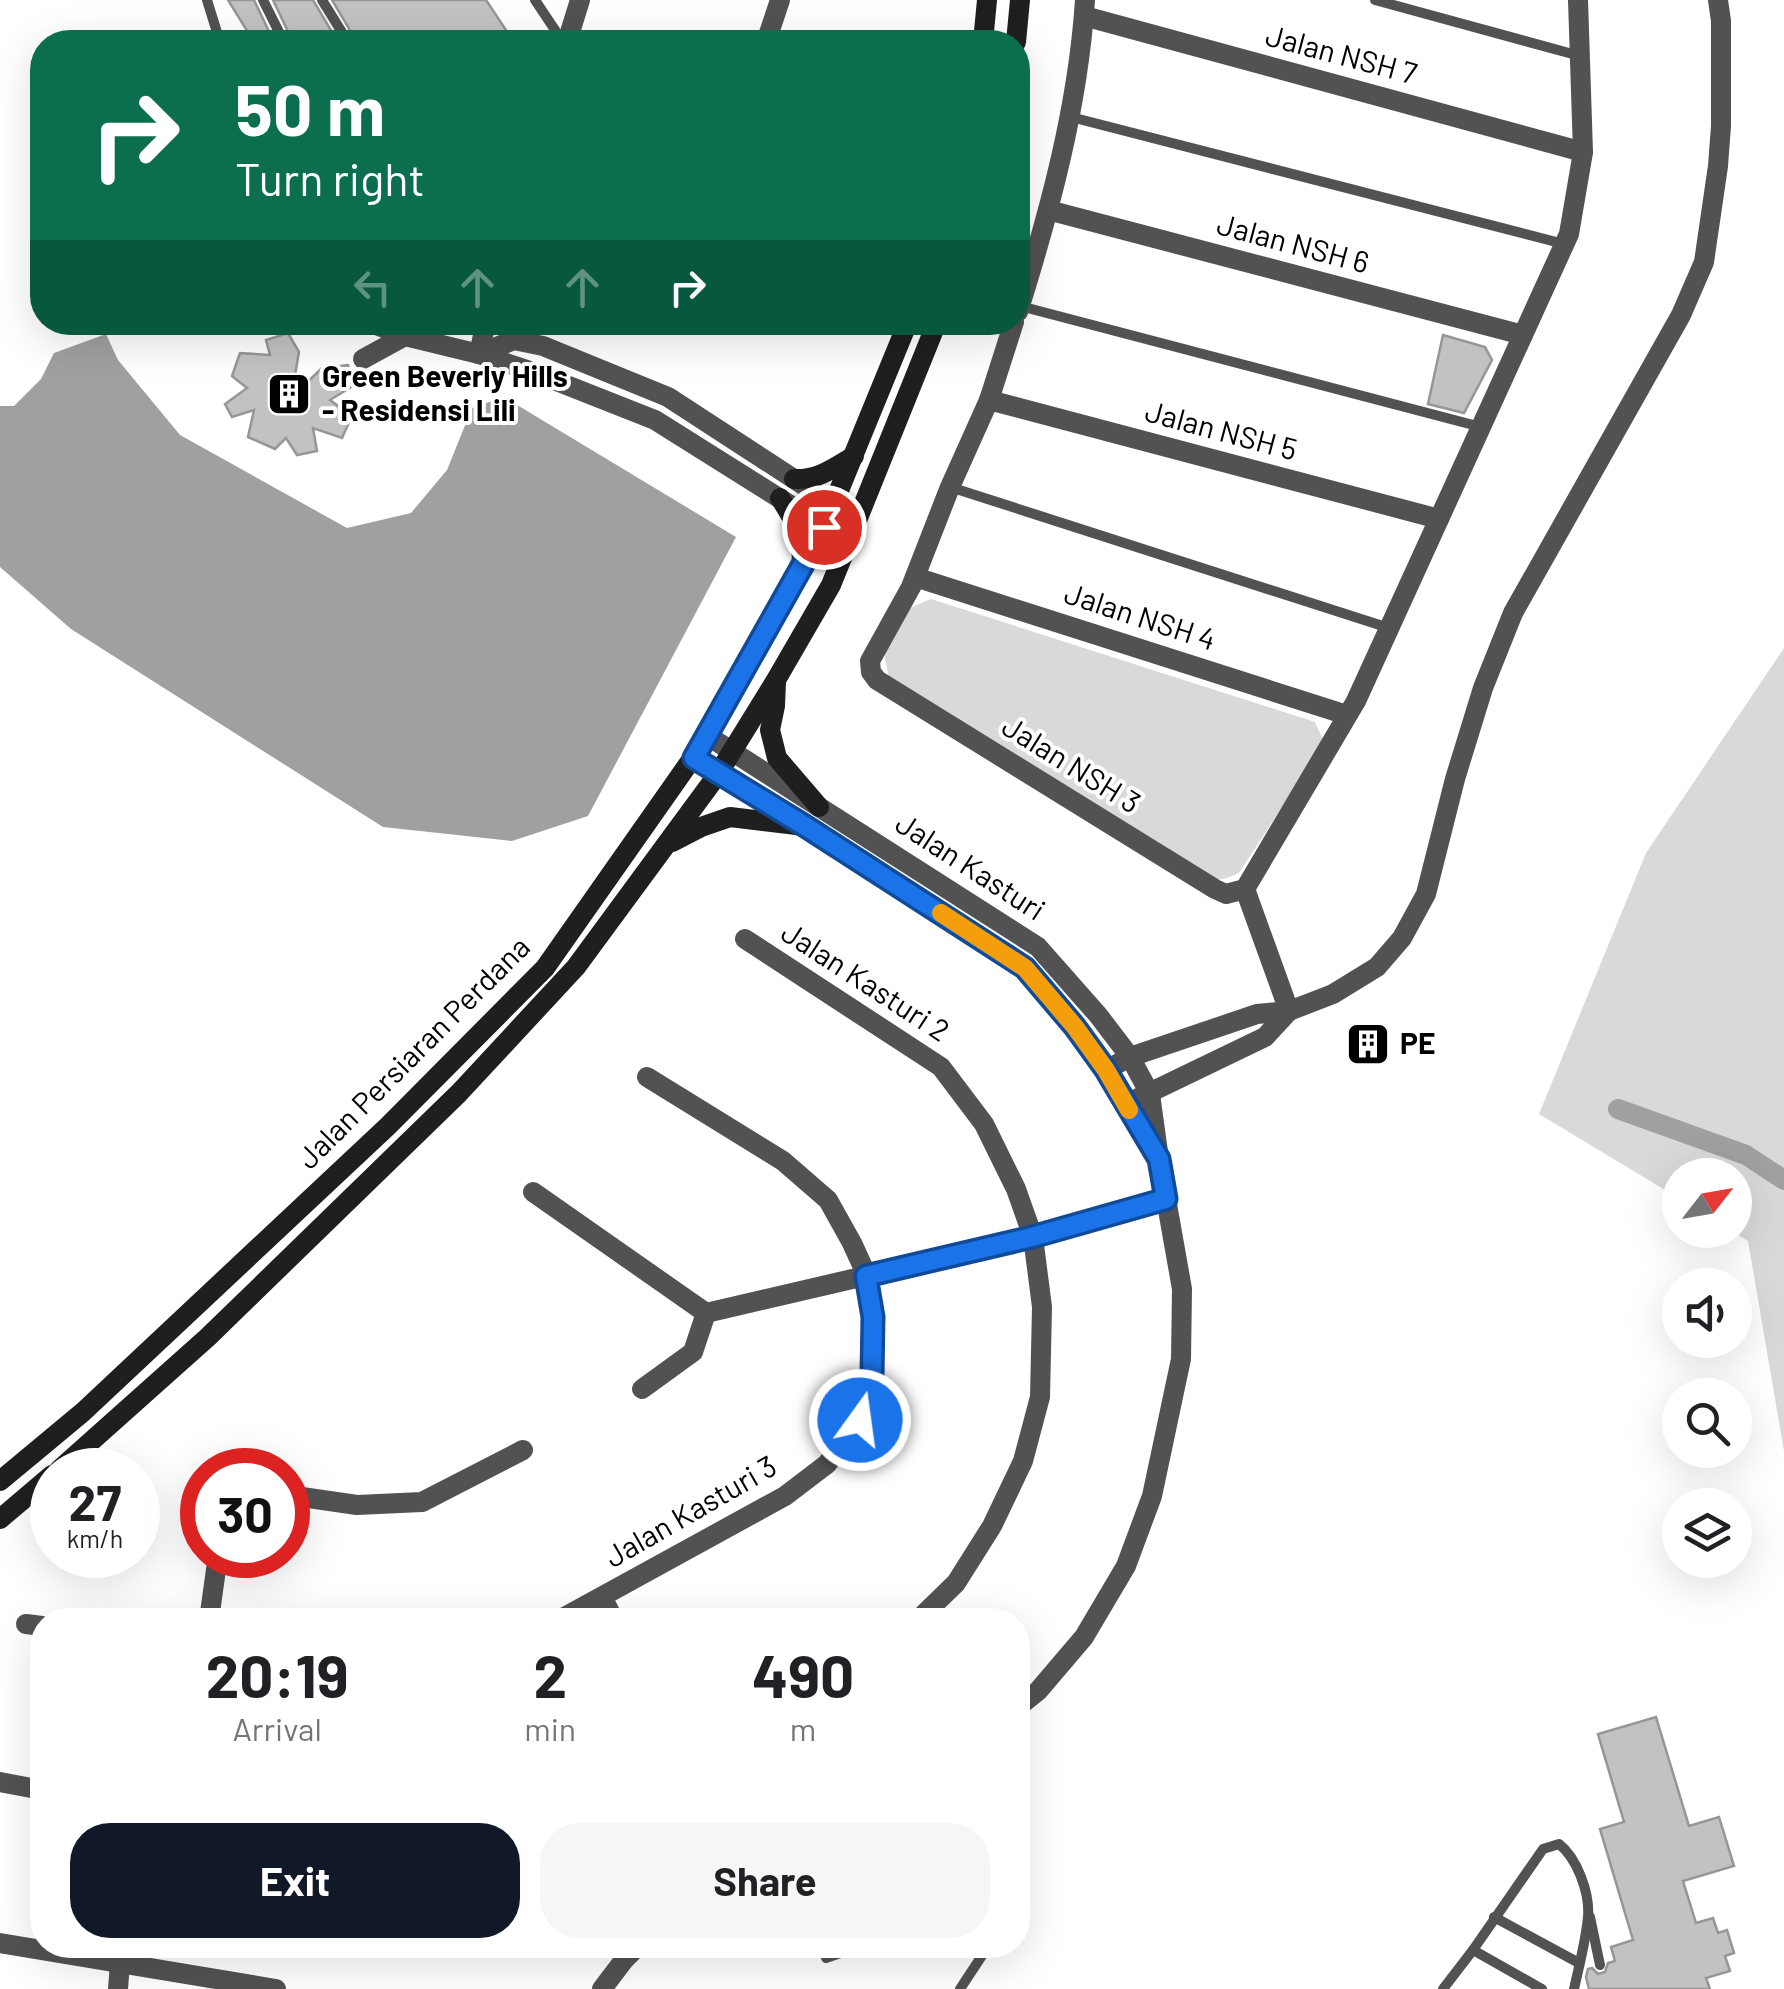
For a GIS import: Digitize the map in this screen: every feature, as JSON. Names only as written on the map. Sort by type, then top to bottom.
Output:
[{"type":"main road","points":[[984,30],[987,0]]},
{"type":"main road","points":[[1017,30],[1020,0]]},
{"type":"main road","name":"Jalan Persiaran Perdana","points":[[0,1480],[83,1412],[388,1126],[546,968],[708,736],[824,527],[903,335]]},
{"type":"main road","name":"Jalan Persiaran Perdana","points":[[83,1448],[208,1337],[459,1093],[576,967],[718,774],[831,586],[932,335]]},
{"type":"main road","points":[[794,480],[809,480],[854,456]]},
{"type":"main road","points":[[780,498],[798,526],[802,568]]},
{"type":"main road","points":[[776,680],[776,706],[770,730],[778,758],[819,807]]},
{"type":"main road","points":[[664,846],[701,826],[730,818],[805,826]]},
{"type":"main road","points":[[0,1518],[30,1493]]},
{"type":"street","points":[[569,30],[580,0]]},
{"type":"street","points":[[770,30],[780,0]]},
{"type":"street","points":[[1289,1011],[1245,890],[1347,715],[1569,234],[1582,152],[1578,0]]},
{"type":"street","points":[[1106,1070],[1130,1057],[1257,1014],[1289,1011],[1333,994],[1377,968],[1402,938],[1426,894],[1455,778],[1483,688],[1513,612],[1681,315],[1704,262],[1721,126],[1718,0]]},
{"type":"street","points":[[1030,270],[1071,117],[1084,8]]},
{"type":"street","name":"Jalan NSH 7","points":[[1084,8],[1582,152]]},
{"type":"street","name":"Jalan NSH 6","points":[[1048,210],[1522,335]]},
{"type":"street","points":[[479,354],[483,335]]},
{"type":"street","points":[[914,577],[989,400],[1010,335]]},
{"type":"street","points":[[363,359],[405,336],[536,372],[655,420],[849,542]]},
{"type":"street","points":[[479,354],[514,340],[544,346],[668,397],[857,520]]},
{"type":"street","name":"Jalan NSH 5","points":[[989,400],[1438,519]]},
{"type":"street","name":"Jalan NSH 3","points":[[914,577],[870,661],[877,680],[1215,889],[1226,894],[1245,890]]},
{"type":"street","name":"Jalan NSH 4","points":[[914,577],[1347,715]]},
{"type":"street","name":"Jalan Kasturi","points":[[708,736],[1038,947],[1098,1015],[1130,1057],[1150,1094],[1182,1288],[1181,1359],[1152,1496],[1126,1566],[1084,1637],[1030,1697]]},
{"type":"street","name":"Jalan Kasturi","points":[[694,758],[1025,968],[1106,1070],[1159,1159]]},
{"type":"street","name":"Jalan Kasturi 2","points":[[745,939],[941,1067],[984,1124],[1016,1189],[1032,1237],[1042,1307],[1040,1397],[1022,1461],[992,1526],[956,1583],[930,1608]]},
{"type":"street","points":[[1126,1104],[1265,1037],[1289,1011]]},
{"type":"street","name":"Jalan Kasturi 3","points":[[581,1608],[785,1496],[827,1464],[860,1420],[872,1374],[873,1317],[866,1276],[828,1200],[783,1161],[646,1076]]},
{"type":"street","points":[[534,1192],[706,1314],[1032,1237],[1166,1199]]},
{"type":"street","points":[[642,1389],[693,1352],[706,1314]]},
{"type":"street","points":[[310,1498],[356,1505],[422,1502],[522,1450]]},
{"type":"street","points":[[211,1608],[215,1578]]},
{"type":"street","points":[[602,1597],[608,1608]]},
{"type":"street","points":[[0,1782],[30,1788]]},
{"type":"street","points":[[0,1943],[30,1948]]},
{"type":"street","points":[[90,1958],[276,1989]]},
{"type":"street","points":[[602,1989],[627,1958]]},
{"type":"street","points":[[620,1989],[629,1958]]},
{"type":"street","points":[[118,1989],[120,1963]]},
{"type":"lane","points":[[207,0],[216,30]]},
{"type":"lane","points":[[263,0],[278,30]]},
{"type":"lane","points":[[322,0],[341,30]]},
{"type":"lane","points":[[534,0],[556,30]]},
{"type":"lane","points":[[1374,0],[1580,56]]},
{"type":"lane","points":[[1071,117],[1564,244]]},
{"type":"lane","points":[[1030,316],[1480,427]]},
{"type":"lane","points":[[950,487],[1389,628]]},
{"type":"lane","points":[[1444,1989],[1543,1849],[1558,1844],[1570,1852],[1580,1871],[1600,1965]]},
{"type":"lane","points":[[1574,1989],[1589,1914]]},
{"type":"lane","points":[[1494,1917],[1578,1963]]},
{"type":"lane","points":[[1473,1950],[1542,1989]]},
{"type":"lane","points":[[960,1989],[980,1958]]},
{"type":"shaded area","points":[[106,335],[118,360],[180,435],[347,528],[411,513],[447,470],[472,408],[504,397],[736,537],[588,816],[512,841],[383,827],[71,629],[0,567],[0,406],[14,406],[41,379],[54,353]]},
{"type":"shaded area","points":[[931,599],[1315,722],[1324,742],[1239,873],[1216,880],[889,678],[884,653],[907,609]]},
{"type":"shaded area","points":[[1784,648],[1784,1451],[1749,1248],[1752,1158],[1662,1158],[1662,1188],[1539,1114],[1646,853]]},
{"type":"building","points":[[228,0],[254,0],[268,30],[247,30]]},
{"type":"building","points":[[273,0],[313,0],[331,30],[287,30]]},
{"type":"building","points":[[332,0],[486,0],[506,30],[350,30]]},
{"type":"building","name":"Green Beverly Hills - Residensi Lili","points":[[289,335],[299,352],[291,398],[322,368],[348,365],[353,386],[330,400],[352,416],[342,438],[313,428],[317,451],[297,455],[286,438],[275,449],[248,437],[254,410],[232,417],[225,404],[247,388],[232,376],[240,353],[270,355],[266,340]]},
{"type":"building","points":[[1443,335],[1485,347],[1492,360],[1464,413],[1428,404]]},
{"type":"building","name":"PE","points":[[1377,1029],[1386,1044],[1359,1059],[1351,1045]]},
{"type":"building","points":[[1656,1717],[1689,1826],[1719,1817],[1734,1866],[1683,1881],[1696,1923],[1713,1918],[1718,1933],[1727,1930],[1734,1953],[1725,1956],[1730,1971],[1706,1978],[1710,1989],[1589,1989],[1588,1969],[1598,1974],[1605,1972],[1608,1963],[1615,1961],[1611,1947],[1633,1940],[1600,1829],[1624,1822],[1598,1734]]},
{"type":"waterway","points":[[1618,1109],[1746,1155],[1784,1180]]},
{"type":"slow traffic","points":[[941,913],[1025,968],[1075,1027],[1129,1110]]},
{"type":"place","name":"Green Beverly Hills - Residensi Lili","points":[[289,394]]},
{"type":"place","name":"PE","points":[[1368,1044]]},
{"type":"route","points":[[824,527],[694,758],[1025,968],[1106,1070],[1159,1159],[1166,1199],[1032,1237],[866,1276],[873,1317],[872,1374],[860,1420]]}]
